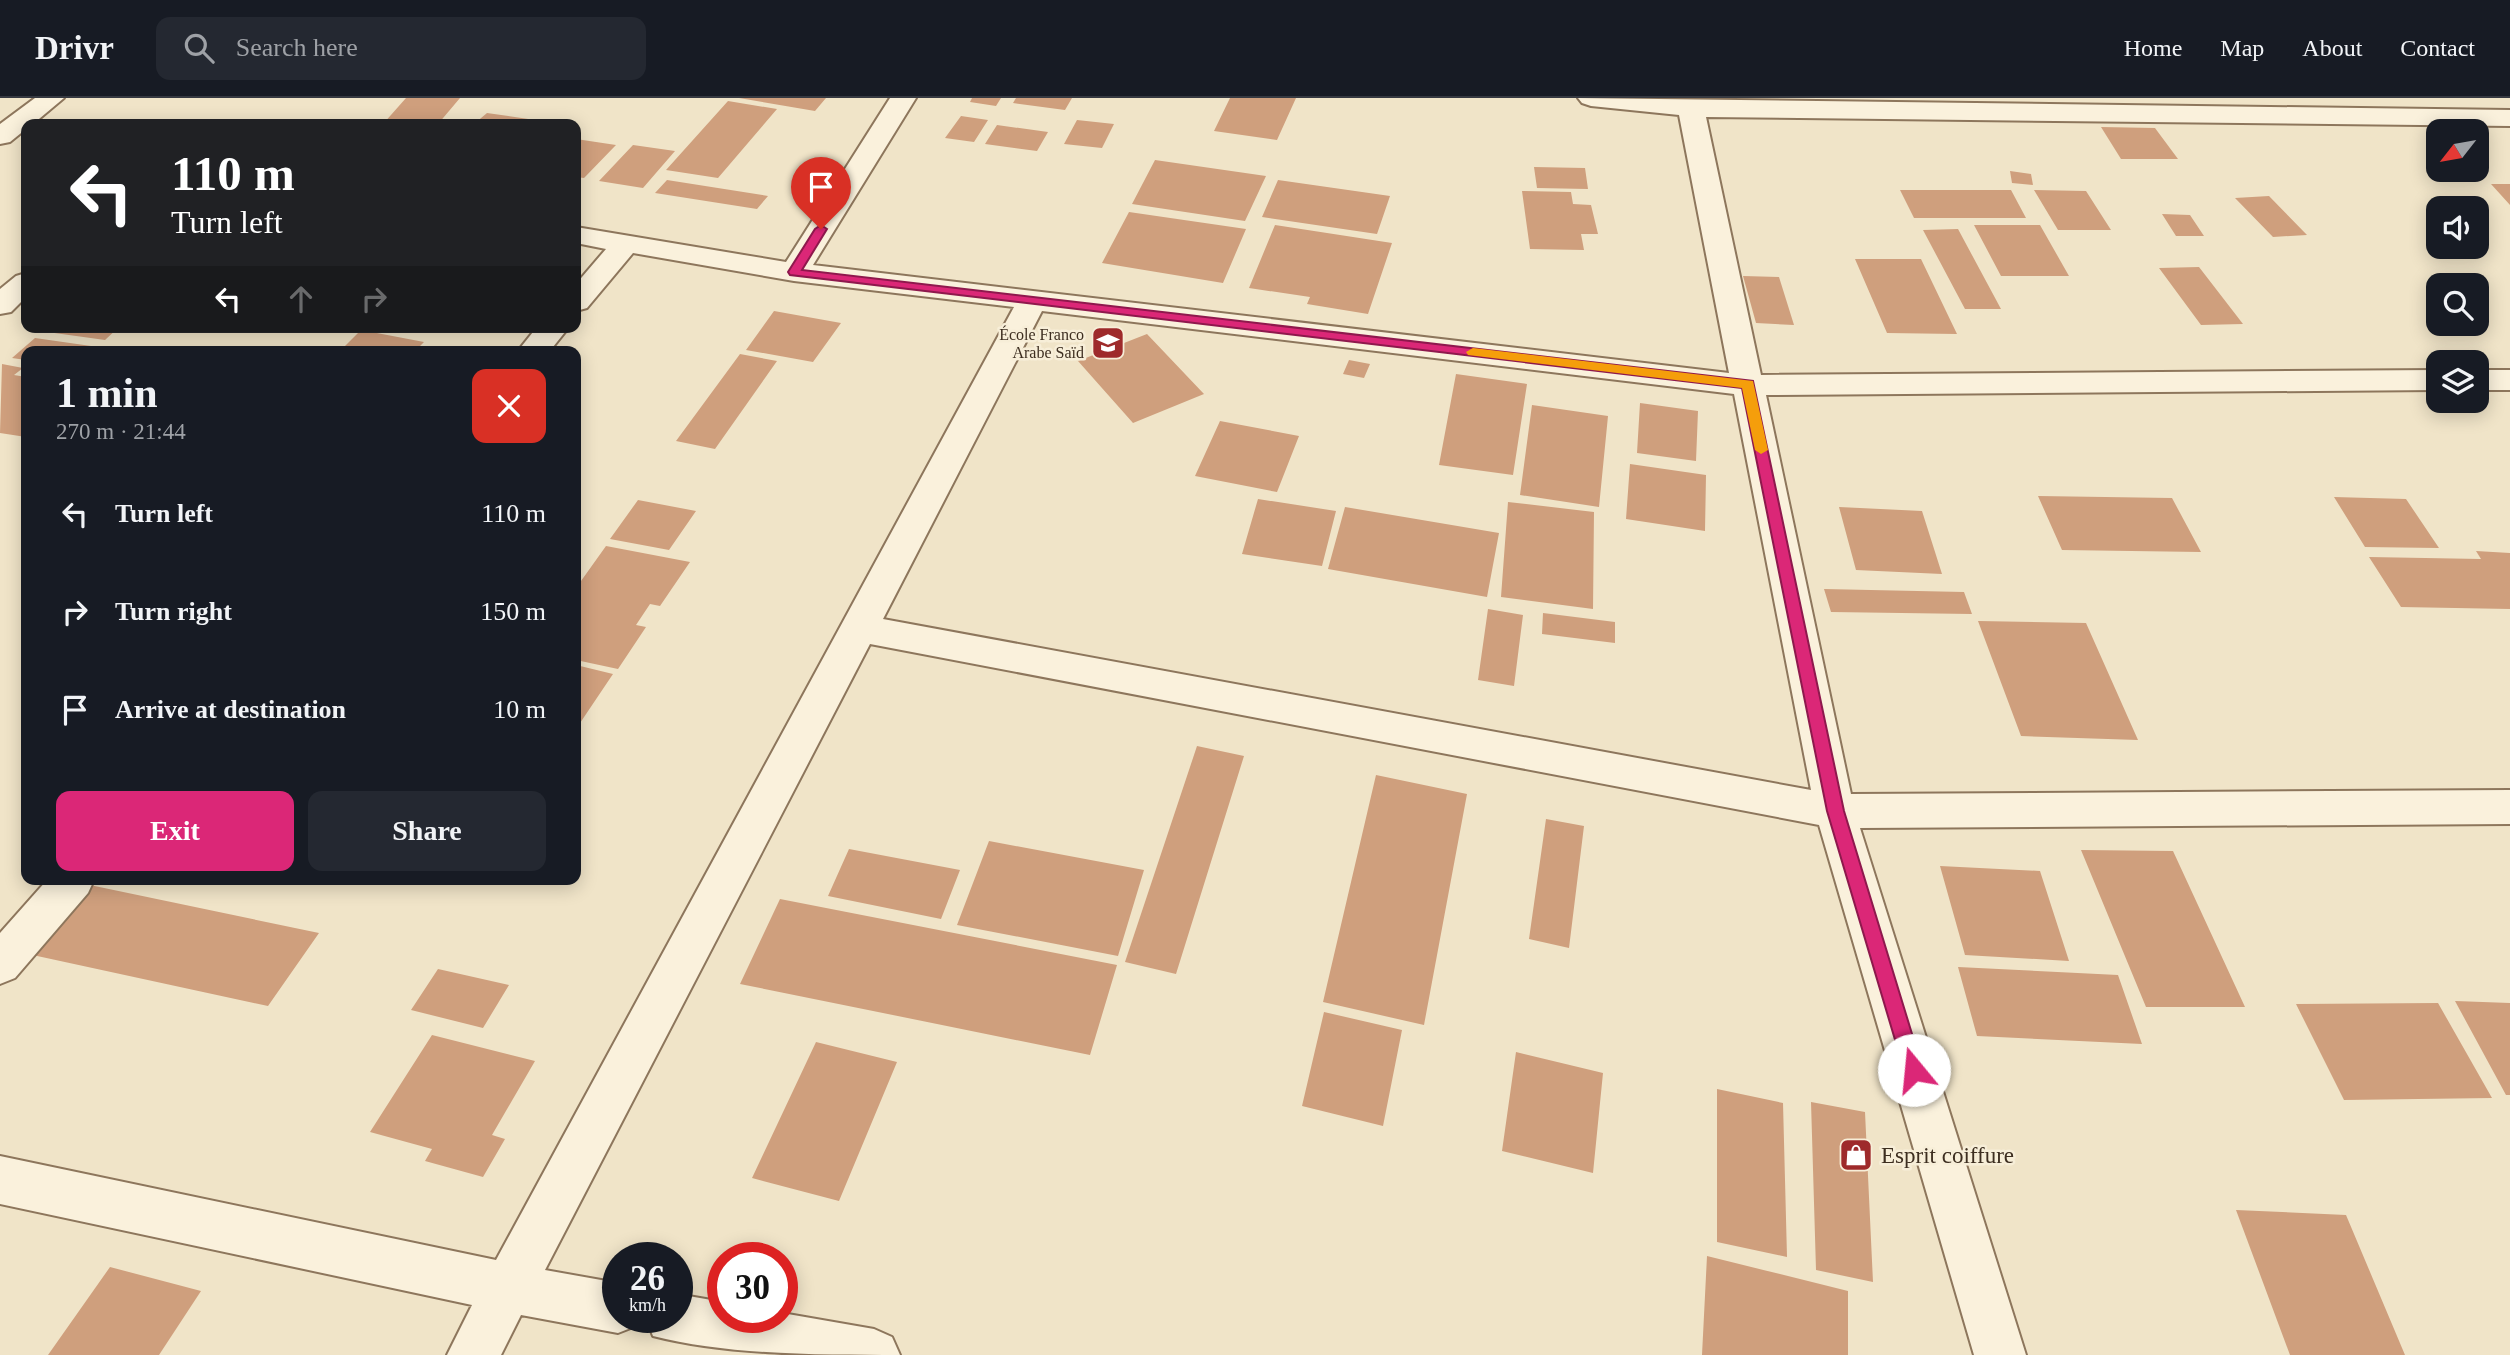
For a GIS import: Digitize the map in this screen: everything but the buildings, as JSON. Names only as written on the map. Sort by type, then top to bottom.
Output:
[{"type":"street","points":[[23,119],[51,98]]},
{"type":"street","points":[[794,272],[903,98]]},
{"type":"street","points":[[1591,98],[2510,117]]},
{"type":"street","points":[[1693,102],[1835,811],[2000,1355]]},
{"type":"street","points":[[0,136],[21,120]]},
{"type":"street","points":[[0,136],[21,139]]},
{"type":"street","points":[[581,236],[794,272],[1748,384],[2426,380]]},
{"type":"street","points":[[581,296],[626,243]]},
{"type":"street","points":[[0,305],[21,286]]},
{"type":"street","points":[[473,1355],[1033,300]]},
{"type":"street","points":[[2489,380],[2510,380]]},
{"type":"street","points":[[859,628],[1835,811],[2510,807]]},
{"type":"street","points":[[0,964],[69,885]]},
{"type":"street","points":[[0,1181],[508,1288],[602,1305]]},
{"type":"street","points":[[693,1322],[874,1355]]},
{"type":"slow traffic","points":[[1473,352],[1748,384],[1761,450]]},
{"type":"place","name":"École Franco Arabe Saïd","points":[[1108,343]]},
{"type":"place","name":"Esprit coiffure","points":[[1856,1155]]},
{"type":"route","points":[[821,229],[794,272],[1748,384],[1835,811],[1914,1070]]}]
